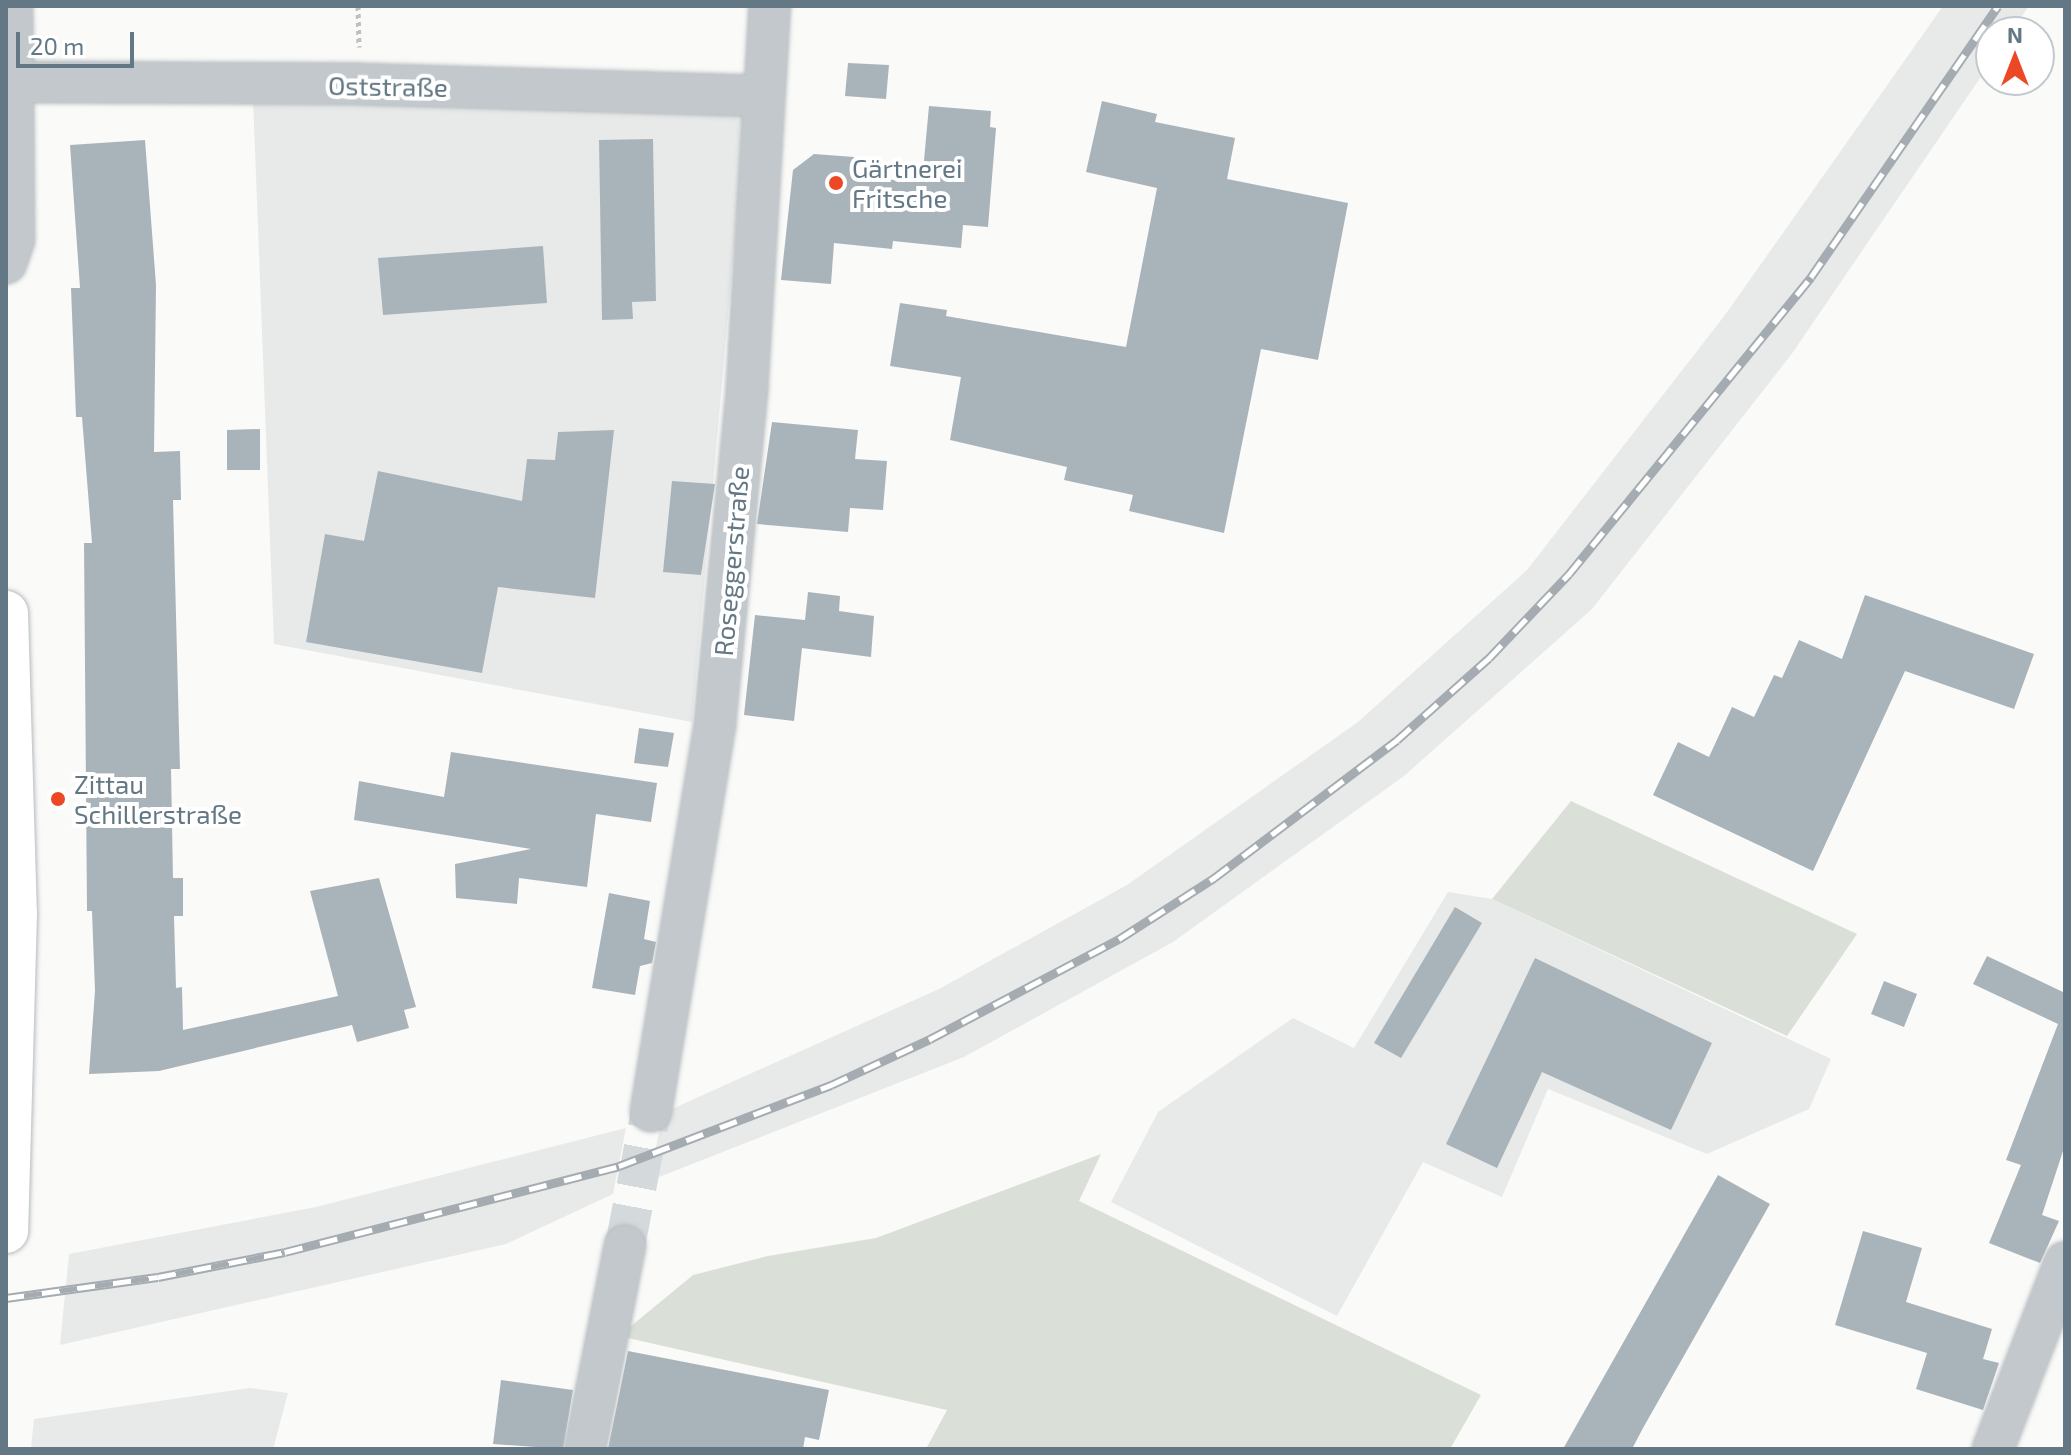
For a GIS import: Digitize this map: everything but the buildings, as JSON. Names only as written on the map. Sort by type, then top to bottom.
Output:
[{"type":"main road","points":[[6,613],[15,914],[6,1231]]},
{"type":"street","points":[[6,263],[14,240],[10,86],[12,6]]},
{"type":"street","name":"Roseggerstraße","points":[[651,1111],[715,723],[747,389],[770,6]]},
{"type":"street","name":"Oststraße","points":[[10,86],[359,84],[763,96]]},
{"type":"street","points":[[585,1449],[625,1246]]},
{"type":"street","points":[[1993,1449],[2065,1262]]},
{"type":"path","points":[[358,6],[358,14]]},
{"type":"shaded area","points":[[1943,6],[2029,6],[2022,16],[1975,16],[1975,85],[1791,355],[1592,609],[1404,776],[1173,942],[964,1057],[649,1181],[663,1113],[939,989],[1127,885],[1358,722],[1527,570],[1725,315]]},
{"type":"shaded area","points":[[253,98],[746,110],[692,722],[274,644]]},
{"type":"shaded area","points":[[1571,801],[1857,934],[1787,1036],[1492,899]]},
{"type":"shaded area","points":[[1448,892],[1492,899],[1831,1059],[1809,1109],[1707,1154],[1548,1089],[1502,1197],[1423,1162],[1337,1316],[1111,1202],[1158,1112],[1293,1018],[1354,1048]]},
{"type":"shaded area","points":[[626,1128],[613,1194],[506,1244],[60,1345],[69,1254],[316,1207]]},
{"type":"shaded area","points":[[1101,1154],[1079,1201],[1481,1395],[1450,1449],[926,1449],[947,1410],[619,1336],[693,1275],[768,1256],[876,1238]]},
{"type":"shaded area","points":[[250,1388],[288,1393],[273,1449],[31,1449],[34,1419]]},
{"type":"tunnel","points":[[625,1246],[651,1111]]},
{"type":"railway","points":[[6,1298],[158,1277],[285,1252],[619,1166],[831,1085],[930,1039],[1119,939],[1214,878],[1397,740],[1489,658],[1569,574],[1811,277],[1998,6]]},
{"type":"place","name":"Gärtnerei Fritsche","points":[[836,183]]},
{"type":"place","name":"Zittau Schillerstraße","points":[[58,799]]}]
